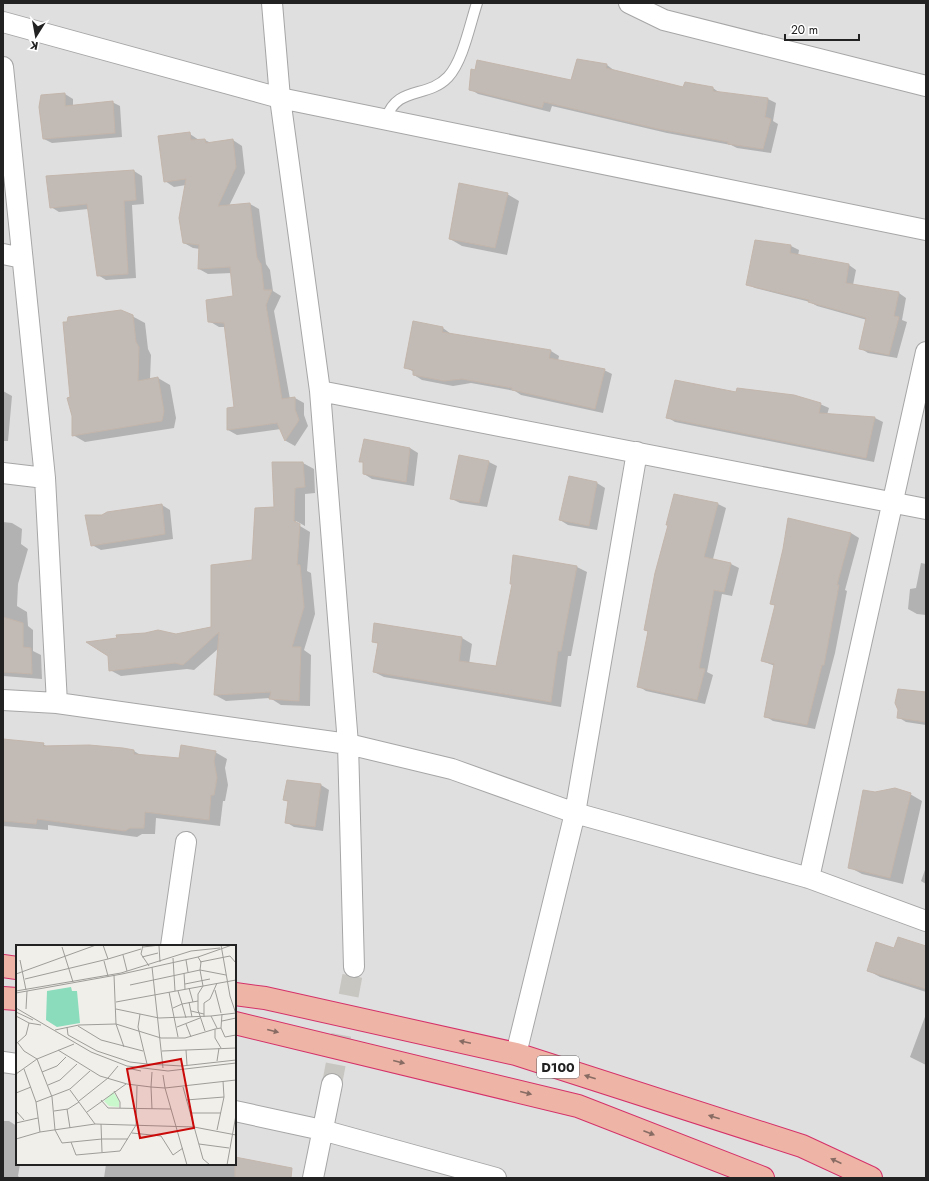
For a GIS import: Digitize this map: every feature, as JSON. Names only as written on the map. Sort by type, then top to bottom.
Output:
[{"type":"highway","points":[[3,966],[16,968]]},
{"type":"highway","name":"D100","points":[[236,994],[273,1000],[516,1054],[802,1146],[871,1178]]},
{"type":"highway","points":[[3,998],[16,999]]},
{"type":"highway","name":"D100","points":[[236,1023],[578,1106],[763,1178]]},
{"type":"street","points":[[272,3],[280,98],[320,391],[348,744],[354,967]]},
{"type":"street","points":[[628,3],[664,20],[926,86]]},
{"type":"street","points":[[3,22],[280,98],[926,230]]},
{"type":"street","points":[[3,67],[45,478],[57,703]]},
{"type":"street","points":[[3,254],[22,258]]},
{"type":"street","points":[[809,878],[926,352]]},
{"type":"street","points":[[320,391],[926,509]]},
{"type":"street","points":[[516,1054],[575,813],[637,452]]},
{"type":"street","points":[[3,473],[45,478]]},
{"type":"street","points":[[3,700],[57,703],[348,744],[452,769],[575,813],[809,878],[926,921]]},
{"type":"street","points":[[171,945],[186,842]]},
{"type":"street","points":[[3,1062],[16,1064]]},
{"type":"street","points":[[313,1178],[332,1084]]},
{"type":"street","points":[[236,1111],[322,1130],[496,1178]]},
{"type":"lane","points":[[386,120],[393,104],[399,99],[406,95],[434,87],[449,76],[459,58],[477,3]]},
{"type":"shaded area","points":[[3,3],[926,3],[926,1178],[3,1178]]},
{"type":"building","points":[[577,59],[607,64],[606,68],[683,87],[685,82],[713,87],[713,91],[768,98],[765,117],[771,119],[763,149],[728,144],[728,142],[658,129],[544,102],[542,108],[469,90],[471,69],[475,70],[477,60],[571,80]]},
{"type":"building","points":[[65,93],[65,106],[113,101],[115,133],[43,139],[39,107],[41,95]]},
{"type":"building","points":[[190,132],[191,140],[205,139],[206,143],[233,139],[236,167],[218,206],[250,203],[257,258],[261,264],[264,290],[272,290],[266,305],[282,399],[295,397],[295,409],[299,420],[285,441],[277,423],[227,430],[227,408],[234,407],[224,323],[208,322],[206,300],[233,296],[230,267],[198,269],[199,245],[183,243],[179,218],[186,179],[164,182],[158,136]]},
{"type":"building","points":[[134,170],[136,200],[124,201],[128,274],[97,276],[87,204],[50,208],[46,176]]},
{"type":"building","points":[[459,183],[508,193],[495,248],[449,239]]},
{"type":"building","points":[[755,240],[791,245],[790,253],[849,264],[846,283],[899,292],[894,316],[899,317],[889,355],[859,349],[866,318],[808,302],[809,300],[746,285]]},
{"type":"building","points":[[121,310],[133,315],[136,342],[139,347],[138,381],[158,377],[164,411],[162,421],[72,436],[72,416],[67,398],[70,397],[63,322],[67,322],[68,317]]},
{"type":"building","points":[[413,321],[443,327],[442,332],[551,350],[549,358],[605,369],[595,409],[512,390],[512,388],[462,379],[444,381],[413,375],[413,370],[404,368]]},
{"type":"building","points":[[675,380],[736,392],[737,388],[794,395],[821,403],[819,413],[875,417],[866,458],[666,418]]},
{"type":"building","points":[[364,439],[410,448],[406,482],[363,474],[363,462],[359,462]]},
{"type":"building","points":[[459,455],[489,461],[479,503],[450,499]]},
{"type":"building","points":[[272,462],[303,462],[305,487],[295,488],[294,521],[300,524],[297,565],[300,565],[304,607],[292,647],[301,647],[299,701],[269,699],[271,692],[214,695],[219,632],[183,665],[175,663],[109,671],[108,656],[86,642],[117,638],[116,635],[145,633],[158,630],[176,634],[211,627],[211,565],[252,560],[255,508],[274,507]]},
{"type":"building","points":[[569,476],[597,482],[589,526],[559,520]]},
{"type":"building","points":[[674,494],[718,503],[704,557],[731,563],[724,592],[714,590],[699,668],[705,669],[697,700],[637,687],[648,631],[644,630],[655,573],[668,525],[666,525]]},
{"type":"building","points":[[162,504],[165,534],[91,546],[85,515],[102,515],[107,512]]},
{"type":"building","points":[[788,518],[851,533],[837,585],[839,585],[824,665],[822,665],[807,725],[764,717],[774,664],[761,661],[775,605],[770,604],[783,549]]},
{"type":"building","points":[[513,555],[577,566],[561,651],[558,651],[551,702],[373,672],[378,643],[372,642],[374,623],[462,637],[459,661],[496,666],[512,584],[510,584]]},
{"type":"building","points":[[3,617],[23,623],[23,647],[31,648],[32,674],[3,672]]},
{"type":"building","points":[[898,689],[926,692],[926,722],[897,718],[898,710],[895,703]]},
{"type":"building","points":[[3,739],[44,743],[43,746],[89,745],[123,748],[134,750],[134,754],[179,758],[181,745],[216,751],[214,761],[217,778],[214,795],[211,795],[209,820],[145,812],[144,828],[130,828],[125,831],[37,819],[36,824],[3,821]]},
{"type":"building","points":[[287,780],[321,784],[315,827],[285,823],[288,801],[283,800]]},
{"type":"building","points":[[895,788],[911,793],[890,878],[848,868],[863,790],[875,792]]},
{"type":"building","points":[[898,937],[926,946],[926,989],[867,971],[876,942],[894,948]]},
{"type":"building","points":[[236,1157],[292,1168],[291,1178],[235,1178]]},
{"type":"tunnel","points":[[332,1084],[354,967]]}]
